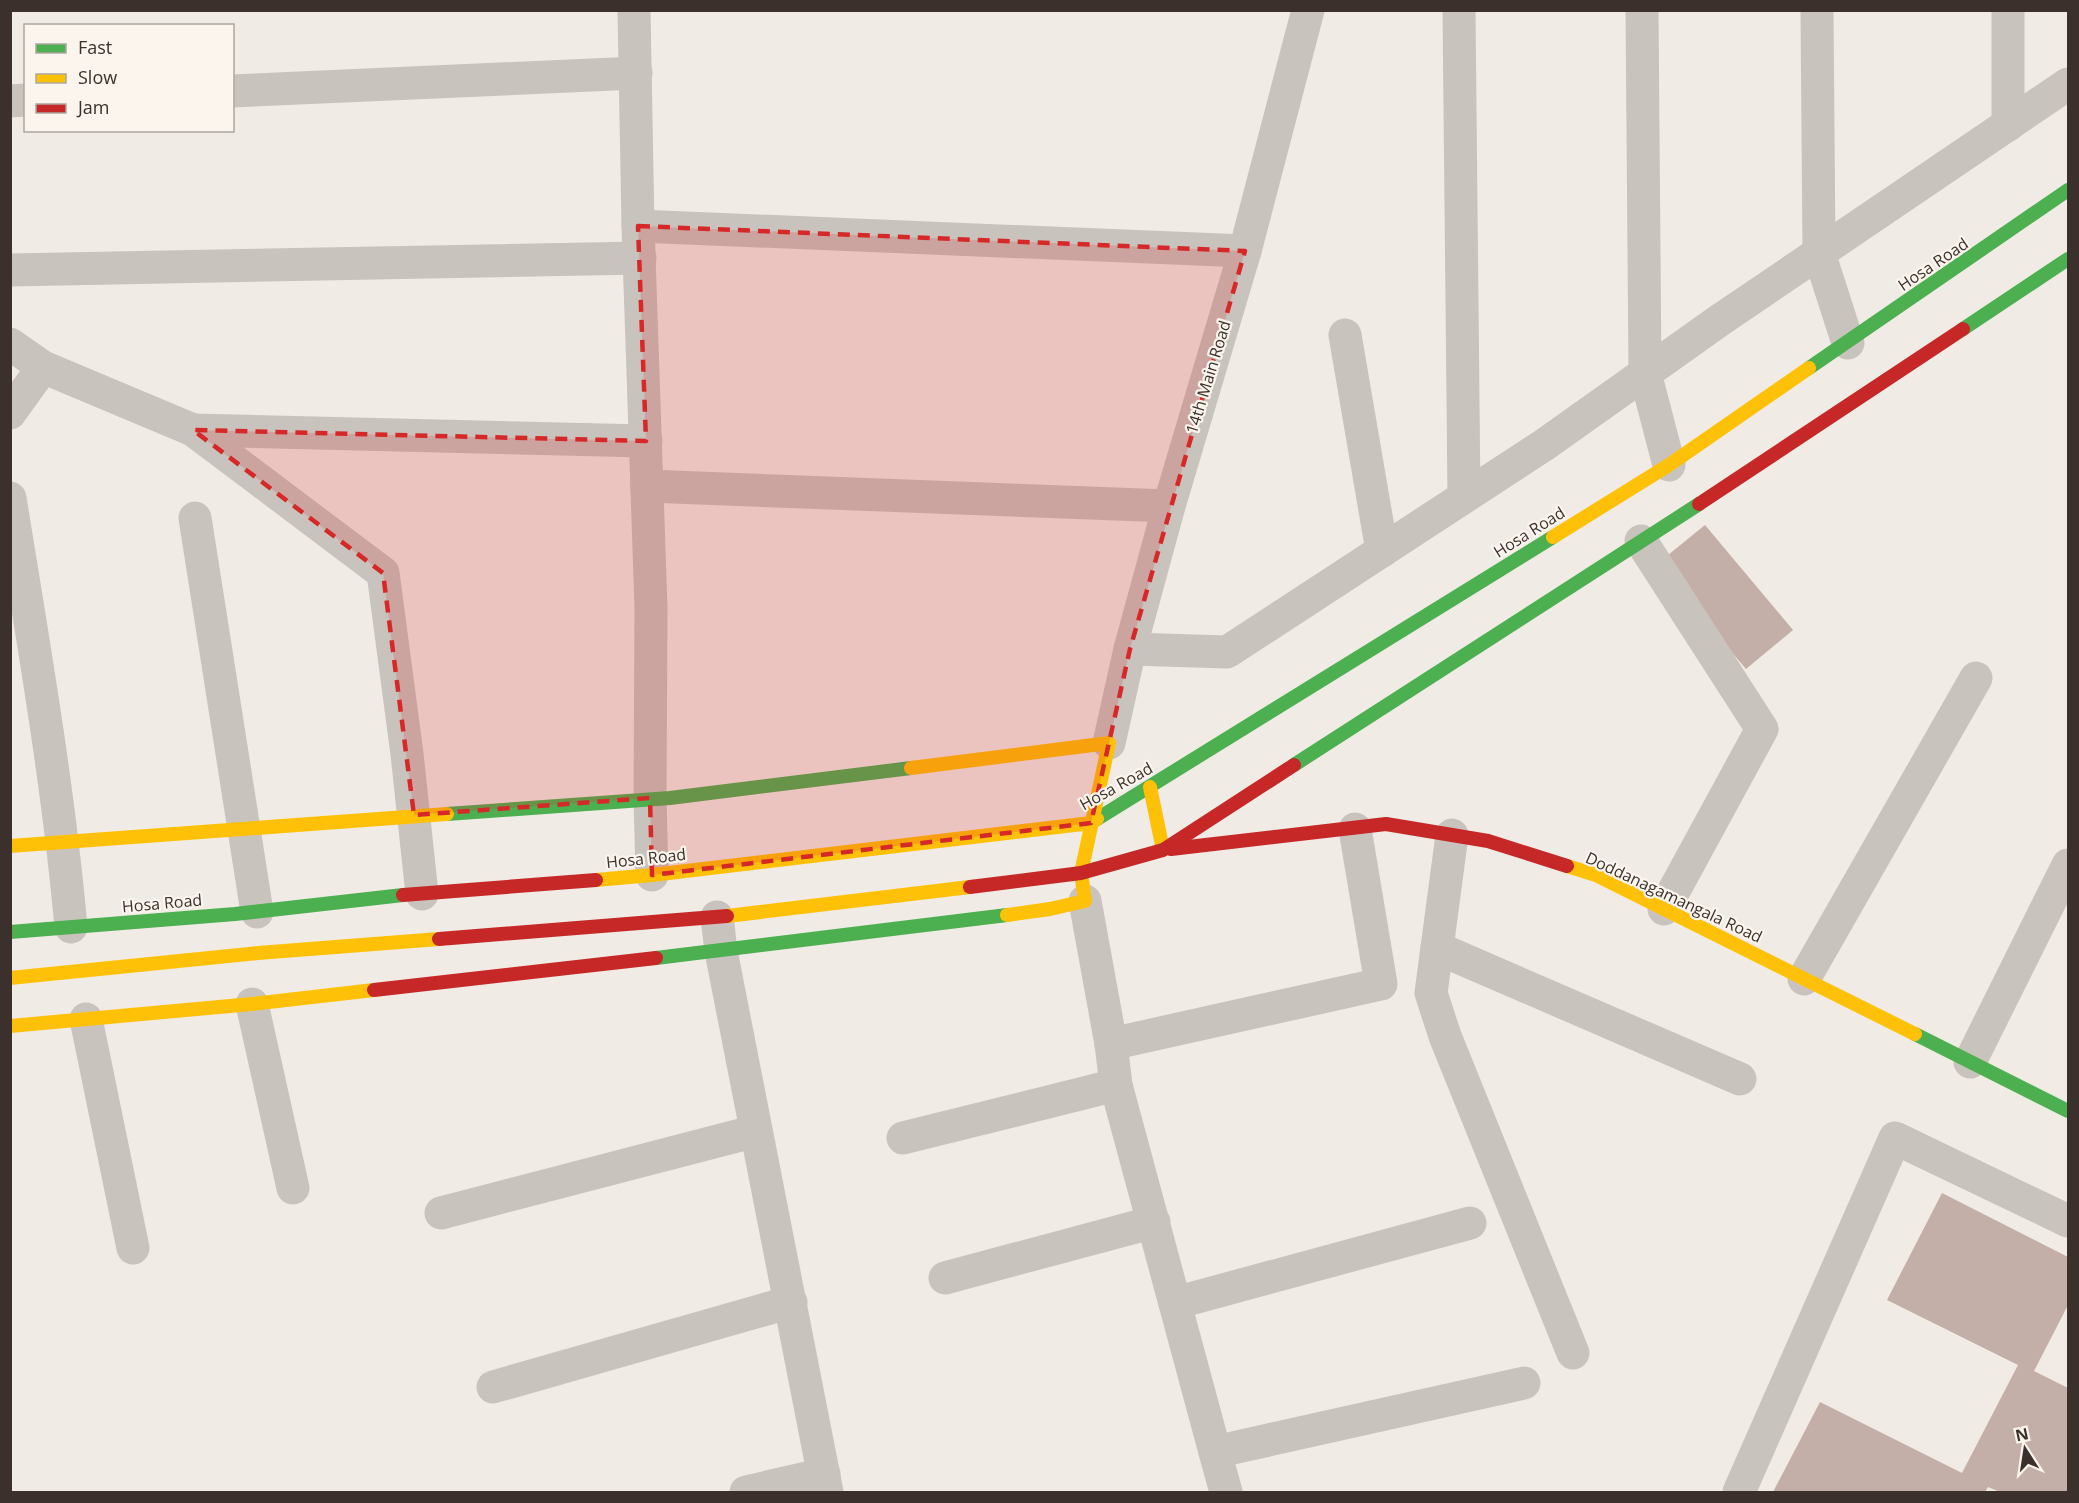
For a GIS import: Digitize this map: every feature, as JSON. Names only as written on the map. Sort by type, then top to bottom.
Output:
[{"type":"main road","name":"Hosa Road","points":[[10,932],[257,912],[422,894],[652,875],[1091,823],[1669,465],[2068,190]]},
{"type":"main road","points":[[10,1026],[252,1004],[721,951],[1050,909],[1083,887],[1163,850],[1641,541],[2068,259]]},
{"type":"main road","points":[[10,846],[682,796],[1109,743],[1091,823],[1083,887]]},
{"type":"main road","points":[[1150,787],[1163,850]]},
{"type":"main road","name":"Doddanagamangala Road","points":[[1163,850],[1386,824],[1488,841],[1596,875],[2068,1111]]},
{"type":"main road","points":[[10,978],[258,953],[579,929],[961,890],[1083,887]]},
{"type":"street","points":[[634,10],[638,226],[651,608],[652,875]]},
{"type":"street","name":"14th Main Road","points":[[1109,743],[1130,649],[1169,506],[1245,251],[1308,10]]},
{"type":"street","points":[[1459,10],[1464,497]]},
{"type":"street","points":[[1642,10],[1645,373],[1669,465]]},
{"type":"street","points":[[1817,10],[1819,253],[1848,343]]},
{"type":"street","points":[[2008,10],[2008,125]]},
{"type":"street","points":[[234,91],[636,73]]},
{"type":"street","points":[[1130,649],[1227,652],[1544,445],[1819,253],[2068,84]]},
{"type":"street","points":[[638,226],[1245,251]]},
{"type":"street","points":[[10,270],[640,258]]},
{"type":"street","points":[[1345,335],[1382,551]]},
{"type":"street","points":[[10,344],[43,367],[193,430],[383,573],[422,894]]},
{"type":"street","points":[[10,413],[43,367]]},
{"type":"street","points":[[193,430],[646,441]]},
{"type":"street","points":[[647,486],[1169,506]]},
{"type":"street","points":[[10,498],[64,843],[71,927]]},
{"type":"street","points":[[195,518],[257,912]]},
{"type":"street","points":[[1641,541],[1762,729],[1664,909]]},
{"type":"street","points":[[1804,979],[1976,678]]},
{"type":"street","points":[[1111,1044],[1381,984],[1355,829]]},
{"type":"street","points":[[1452,835],[1431,993],[1445,1036],[1573,1353]]},
{"type":"street","points":[[1970,1062],[2068,865]]},
{"type":"street","points":[[1083,887],[1111,1044],[1116,1085],[1226,1492]]},
{"type":"street","points":[[717,916],[721,951],[826,1483],[746,1492]]},
{"type":"street","points":[[1437,948],[1740,1079]]},
{"type":"street","points":[[252,1004],[293,1188]]},
{"type":"street","points":[[86,1019],[133,1248]]},
{"type":"street","points":[[903,1138],[1116,1085]]},
{"type":"street","points":[[441,1213],[756,1131]]},
{"type":"street","points":[[1739,1492],[1894,1138],[2068,1221]]},
{"type":"street","points":[[945,1278],[1154,1222]]},
{"type":"street","points":[[1175,1302],[1470,1223]]},
{"type":"street","points":[[494,1387],[791,1302]]},
{"type":"street","points":[[1215,1452],[1524,1383]]},
{"type":"highlighted area","points":[[638,226],[1245,251],[1130,649],[1091,823],[652,875],[650,798],[414,815],[383,573],[193,430],[646,441]]},
{"type":"building","points":[[1705,525],[1793,630],[1746,669],[1657,564]]},
{"type":"building","points":[[1942,1193],[2068,1257],[2068,1305],[2034,1371],[2068,1388],[2068,1492],[2000,1492],[1988,1487],[1985,1492],[1773,1492],[1820,1402],[1962,1473],[2018,1365],[1887,1300]]},
{"type":"traffic: fast","points":[[1809,368],[2068,190]]},
{"type":"traffic: fast","points":[[1963,329],[2068,259]]},
{"type":"traffic: fast","points":[[1294,765],[1699,504]]},
{"type":"traffic: fast","points":[[1097,819],[1553,537]]},
{"type":"traffic: fast","points":[[447,814],[670,798],[911,768]]},
{"type":"traffic: fast","points":[[10,932],[235,914],[403,895]]},
{"type":"traffic: fast","points":[[656,958],[1007,915]]},
{"type":"traffic: fast","points":[[1915,1034],[2068,1111]]},
{"type":"traffic: slow","points":[[1553,537],[1669,465],[1809,368]]},
{"type":"traffic: slow","points":[[911,768],[1109,743],[1081,873],[1085,901],[1007,915]]},
{"type":"traffic: slow","points":[[1150,787],[1163,850]]},
{"type":"traffic: slow","points":[[10,846],[447,814]]},
{"type":"traffic: slow","points":[[596,880],[1091,823],[1097,819]]},
{"type":"traffic: slow","points":[[1567,866],[1596,875],[1915,1034]]},
{"type":"traffic: slow","points":[[727,916],[970,887]]},
{"type":"traffic: slow","points":[[10,978],[258,953],[439,939]]},
{"type":"traffic: slow","points":[[10,1026],[252,1004],[374,990]]},
{"type":"traffic: jam","points":[[1699,504],[1963,329]]},
{"type":"traffic: jam","points":[[970,887],[1081,873],[1163,850],[1294,765]]},
{"type":"traffic: jam","points":[[1171,849],[1386,824],[1488,841],[1567,866]]},
{"type":"traffic: jam","points":[[403,895],[596,880]]},
{"type":"traffic: jam","points":[[439,939],[727,916]]},
{"type":"traffic: jam","points":[[374,990],[656,958]]}]
